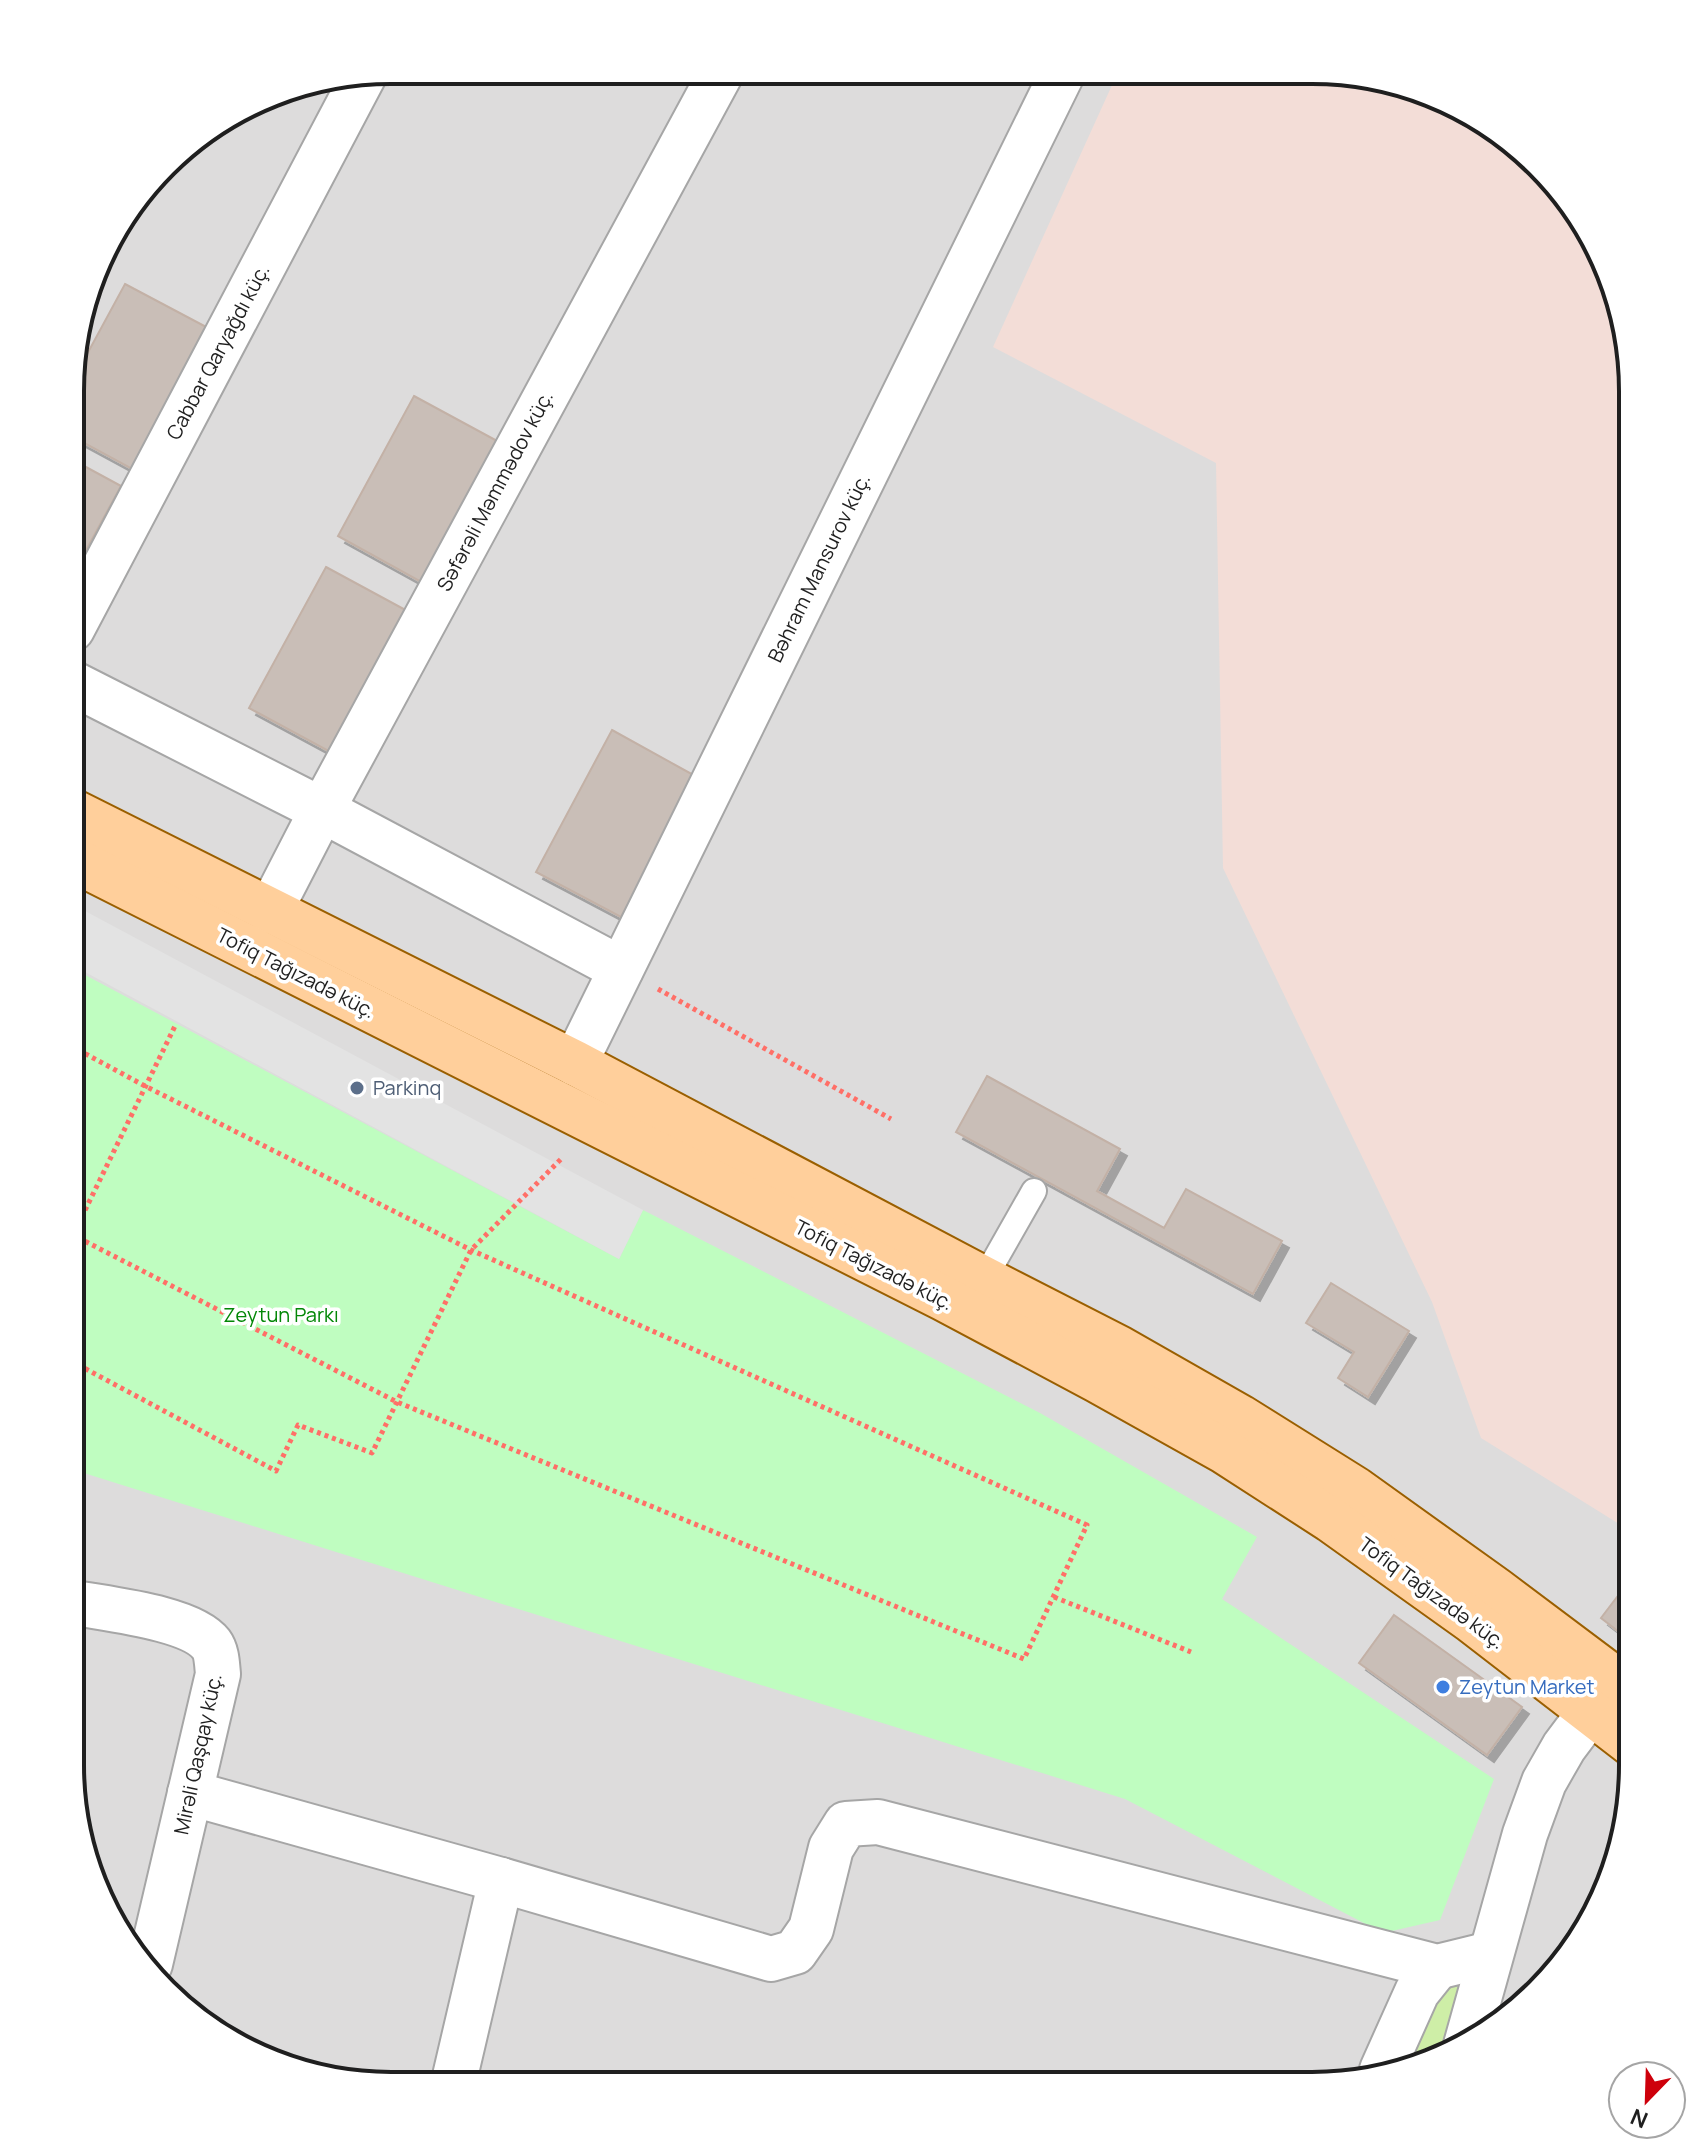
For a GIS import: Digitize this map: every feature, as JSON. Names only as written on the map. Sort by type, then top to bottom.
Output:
[{"type":"main road","name":"Tofiq Tağızadə küç.","points":[[84,817],[575,1063],[1119,1348],[1240,1417],[1355,1489],[1619,1682]]},
{"type":"main road","name":"Tofiq Tağızadə küç.","points":[[84,865],[943,1298],[1224,1451],[1331,1520],[1471,1620],[1619,1734]]},
{"type":"street","name":"Səfərəli Məmmədov küç.","points":[[270,911],[715,84]]},
{"type":"street","name":"Bəhram Mansurov küç.","points":[[575,1063],[1057,84]]},
{"type":"street","name":"Cabbar Qaryağdı küç.","points":[[84,606],[358,86]]},
{"type":"street","points":[[84,689],[322,810],[621,969]]},
{"type":"street","name":"Mirəli Qaşqay küç.","points":[[84,1605],[171,1622],[200,1633],[214,1647],[218,1674],[152,1957]]},
{"type":"street","points":[[1470,2028],[1525,1834],[1544,1782],[1564,1747],[1591,1711]]},
{"type":"street","points":[[190,1793],[771,1959],[795,1952],[811,1929],[831,1848],[846,1824],[878,1822],[1437,1967],[1490,1954]]},
{"type":"street","points":[[456,2072],[501,1880]]},
{"type":"street","points":[[1385,2063],[1417,1992],[1437,1967]]},
{"type":"lane","points":[[984,1279],[1034,1191]]},
{"type":"path","points":[[621,969],[891,1119]]},
{"type":"path","points":[[84,1211],[176,1024]]},
{"type":"path","points":[[84,1053],[471,1250],[1087,1525],[1024,1659],[397,1402],[84,1242]]},
{"type":"path","points":[[84,1368],[276,1471],[298,1425],[372,1453],[471,1250],[595,1124]]},
{"type":"path","points":[[1054,1597],[1191,1652]]},
{"type":"shaded area","points":[[1113,84],[1332,85],[1372,90],[1411,100],[1466,125],[1499,147],[1543,189],[1578,238],[1596,274],[1609,312],[1619,391],[1619,1524],[1481,1438],[1432,1302],[1223,868],[1216,463],[993,347]]},
{"type":"shaded area","points":[[1312,84],[1352,87],[1411,100],[1483,136],[1514,160],[1543,189],[1578,238],[1596,274],[1609,312],[1619,391],[1618,1785],[1613,1825],[1603,1864],[1567,1936],[1529,1982],[1499,2009],[1466,2031],[1429,2049],[1391,2062],[1312,2072],[371,2071],[312,2062],[274,2049],[237,2031],[204,2009],[174,1982],[147,1952],[125,1918],[107,1882],[94,1844],[84,1765],[84,391],[87,351],[100,292],[116,255],[147,204],[174,174],[220,136],[274,107],[312,94],[371,85]]},
{"type":"shaded area","name":"Parkinq","points":[[84,910],[643,1210],[619,1259],[84,971]]},
{"type":"green space","name":"Zeytun Parkı","points":[[84,974],[619,1259],[643,1210],[1040,1413],[1257,1537],[1222,1599],[1494,1779],[1440,1920],[1383,1933],[1125,1799],[84,1473]]},
{"type":"green space","points":[[1458,1983],[1462,2001],[1451,2038],[1411,2056],[1443,1986]]},
{"type":"building","points":[[125,284],[210,329],[134,470],[84,443],[87,355]]},
{"type":"building","points":[[414,396],[499,442],[423,583],[338,536]]},
{"type":"building","points":[[84,466],[121,486],[84,554]]},
{"type":"building","points":[[326,567],[411,613],[334,754],[249,708]]},
{"type":"building","points":[[612,730],[697,777],[621,917],[536,872]]},
{"type":"building","points":[[987,1076],[1120,1149],[1097,1191],[1164,1228],[1186,1189],[1282,1241],[1253,1294],[956,1132]]},
{"type":"building","points":[[1331,1283],[1409,1331],[1368,1397],[1338,1378],[1354,1352],[1306,1323]]},
{"type":"building","points":[[1619,1594],[1619,1632],[1601,1618]]},
{"type":"building","points":[[1394,1615],[1522,1707],[1487,1755],[1359,1663]]},
{"type":"place","name":"Parkinq","points":[[357,1088]]},
{"type":"place","name":"Zeytun Market","points":[[1443,1687]]}]
